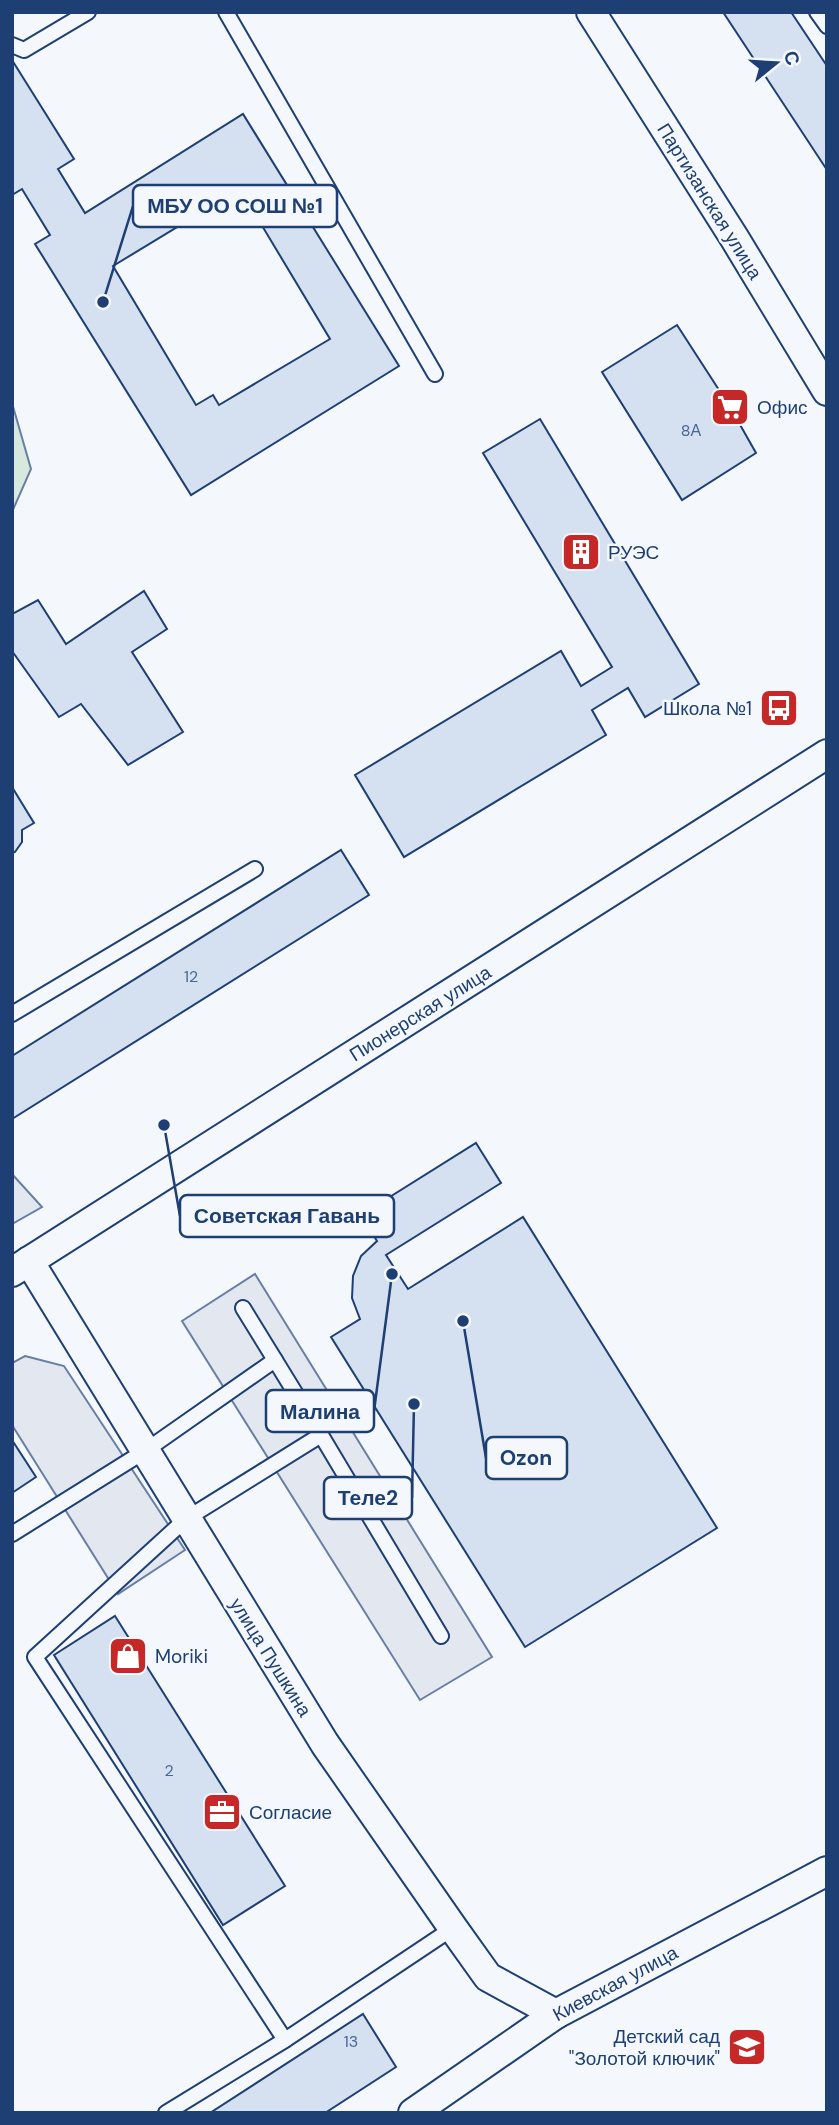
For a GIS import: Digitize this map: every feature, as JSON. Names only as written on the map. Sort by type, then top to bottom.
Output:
[{"type":"street","name":"Партизанская улица","points":[[591,12],[736,239],[827,391]]},
{"type":"street","name":"Пионерская улица","points":[[21,1266],[827,754]]},
{"type":"street","name":"улица Пушкина","points":[[21,1266],[145,1451],[325,1744],[488,1978],[556,2014]]},
{"type":"street","name":"Киевская улица","points":[[413,2113],[556,2014],[827,1871]]},
{"type":"lane","points":[[12,45],[24,50],[88,12]]},
{"type":"lane","points":[[226,12],[435,374]]},
{"type":"lane","points":[[817,12],[827,26]]},
{"type":"lane","points":[[12,1014],[255,869]]},
{"type":"lane","points":[[243,1308],[441,1636]]},
{"type":"lane","points":[[12,1534],[145,1451],[275,1360]]},
{"type":"lane","points":[[285,2040],[35,1657],[186,1519],[321,1436]]},
{"type":"lane","points":[[166,2113],[285,2040],[453,1928]]},
{"type":"shaded area","points":[[12,403],[31,469],[12,512]]},
{"type":"shaded area","points":[[12,1174],[42,1207],[12,1224]]},
{"type":"shaded area","points":[[255,1274],[492,1657],[420,1700],[182,1321]]},
{"type":"shaded area","points":[[25,1356],[64,1366],[185,1550],[118,1594],[12,1425],[12,1363]]},
{"type":"building","points":[[723,12],[791,12],[827,66],[827,170]]},
{"type":"building","points":[[12,60],[74,159],[58,169],[85,213],[243,114],[399,366],[191,495],[35,244],[50,235],[22,189],[12,195]],"holes":[[[240,189],[330,339],[219,405],[213,395],[196,405],[113,266]]]},
{"type":"building","points":[[677,325],[756,453],[682,500],[602,372]]},
{"type":"building","name":"РУЭС","points":[[540,419],[699,684],[645,717],[628,688],[592,710],[606,735],[404,857],[355,775],[561,651],[581,686],[612,667],[483,453]]},
{"type":"building","points":[[144,591],[167,629],[132,652],[183,732],[128,765],[81,704],[59,717],[12,651],[12,614],[38,600],[66,644]]},
{"type":"building","points":[[12,787],[34,823],[22,830],[22,842],[12,853]]},
{"type":"building","points":[[341,850],[369,895],[12,1119],[12,1056]]},
{"type":"building","points":[[476,1143],[501,1183],[386,1255],[408,1289],[523,1217],[717,1528],[525,1647],[331,1337],[360,1319],[352,1298],[353,1276],[361,1256],[377,1241],[361,1215]]},
{"type":"building","points":[[12,1440],[36,1477],[12,1493]]},
{"type":"building","points":[[115,1616],[285,1886],[223,1925],[54,1655]]},
{"type":"building","points":[[363,2014],[396,2067],[325,2113],[210,2113]]},
{"type":"place","name":"МБУ ОО СОШ №1","points":[[103,302]]},
{"type":"place","name":"Офис","points":[[730,407]]},
{"type":"place","name":"РУЭС","points":[[581,552]]},
{"type":"place","name":"Школа №1","points":[[779,708]]},
{"type":"place","name":"Советская Гавань","points":[[164,1125]]},
{"type":"place","name":"Малина","points":[[392,1274]]},
{"type":"place","name":"Ozon","points":[[463,1321]]},
{"type":"place","name":"Теле2","points":[[414,1404]]},
{"type":"place","name":"Moriki","points":[[128,1656]]},
{"type":"place","name":"Согласие","points":[[222,1812]]},
{"type":"place","name":"Детский сад \"Золотой ключик\"","points":[[747,2047]]}]
